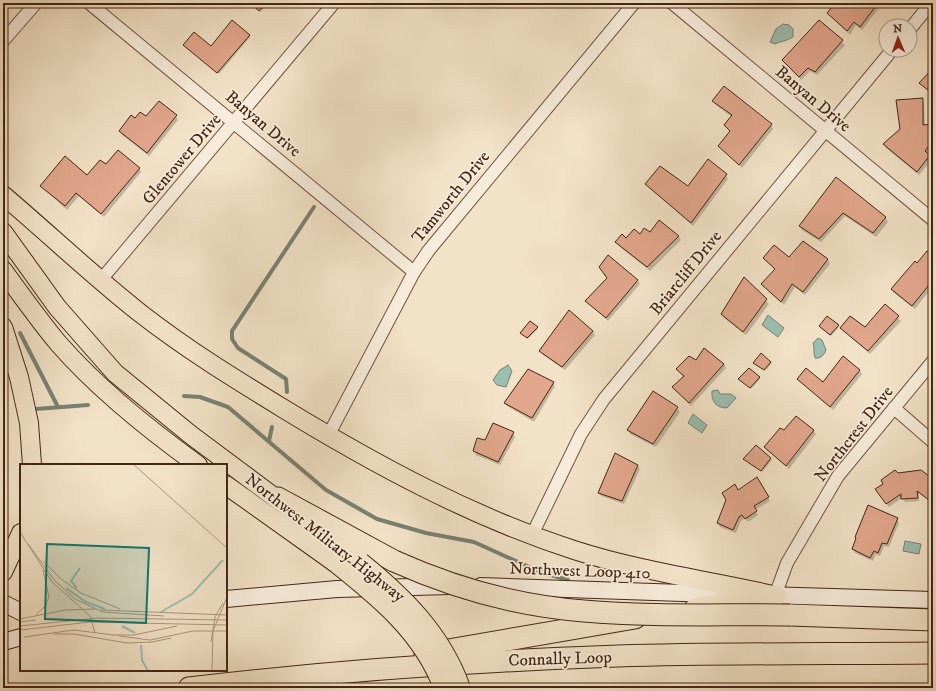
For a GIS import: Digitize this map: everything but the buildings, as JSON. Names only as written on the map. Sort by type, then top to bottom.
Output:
[{"type":"highway","points":[[278,498],[394,561],[452,585],[495,597],[569,610],[628,613],[790,614],[933,620]]},
{"type":"highway","points":[[289,677],[775,596]]},
{"type":"highway","name":"Connally Loop","points":[[189,688],[289,677],[488,662],[620,656],[933,653]]},
{"type":"main road","points":[[3,195],[100,281],[142,315],[214,367],[328,436],[428,490],[532,535],[622,564],[775,596]]},
{"type":"main road","name":"Northwest Military Highway","points":[[3,232],[57,307],[115,373],[191,435],[278,498],[392,587],[414,610],[437,640],[461,688]]},
{"type":"main road","points":[[3,270],[59,343],[95,381],[149,430],[197,464]]},
{"type":"main road","points":[[3,327],[19,377],[28,423],[32,464]]},
{"type":"main road","name":"Northwest Military Highway","points":[[227,486],[334,562],[382,601],[401,620],[422,646],[443,688]]},
{"type":"main road","points":[[3,572],[20,535]]},
{"type":"main road","name":"Northwest Loop 410","points":[[227,599],[337,589],[416,586],[474,586],[933,600]]},
{"type":"main road","points":[[3,603],[20,612]]},
{"type":"main road","points":[[3,642],[20,637]]},
{"type":"street","points":[[3,41],[36,3]]},
{"type":"street","name":"Banyan Drive","points":[[89,3],[414,272]]},
{"type":"street","name":"Glentower Drive","points":[[100,281],[334,3]]},
{"type":"street","name":"Tamworth Drive","points":[[328,436],[414,272],[442,233],[634,3]]},
{"type":"street","name":"Banyan Drive","points":[[672,3],[824,131],[933,220]]},
{"type":"street","points":[[918,18],[931,3]]},
{"type":"street","name":"Briarcliff Drive","points":[[532,535],[581,434],[604,399],[885,58]]},
{"type":"street","name":"Northcrest Drive","points":[[775,596],[788,563],[838,476],[933,361]]},
{"type":"street","points":[[894,408],[933,442]]},
{"type":"shaded area","points":[[783,24],[789,25],[793,29],[793,37],[775,44],[770,42],[776,29]]},
{"type":"shaded area","points":[[768,315],[784,328],[778,337],[762,325]]},
{"type":"shaded area","points":[[818,338],[822,340],[826,350],[822,356],[815,358],[813,343]]},
{"type":"shaded area","points":[[508,365],[512,371],[506,387],[497,385],[493,380],[500,370]]},
{"type":"shaded area","points":[[718,390],[720,394],[731,394],[736,398],[727,408],[720,407],[713,401],[712,391]]},
{"type":"shaded area","points":[[693,414],[707,425],[702,433],[688,423]]},
{"type":"shaded area","points":[[905,541],[921,544],[919,554],[903,551]]},
{"type":"waterway","points":[[287,392],[286,379],[238,348],[232,339],[232,331],[314,207]]},
{"type":"waterway","points":[[20,333],[58,407]]},
{"type":"waterway","points":[[184,396],[200,397],[228,407],[326,490],[377,519],[426,533],[474,542],[540,572],[568,580]]},
{"type":"waterway","points":[[36,409],[88,405]]},
{"type":"waterway","points":[[269,441],[272,427]]}]
